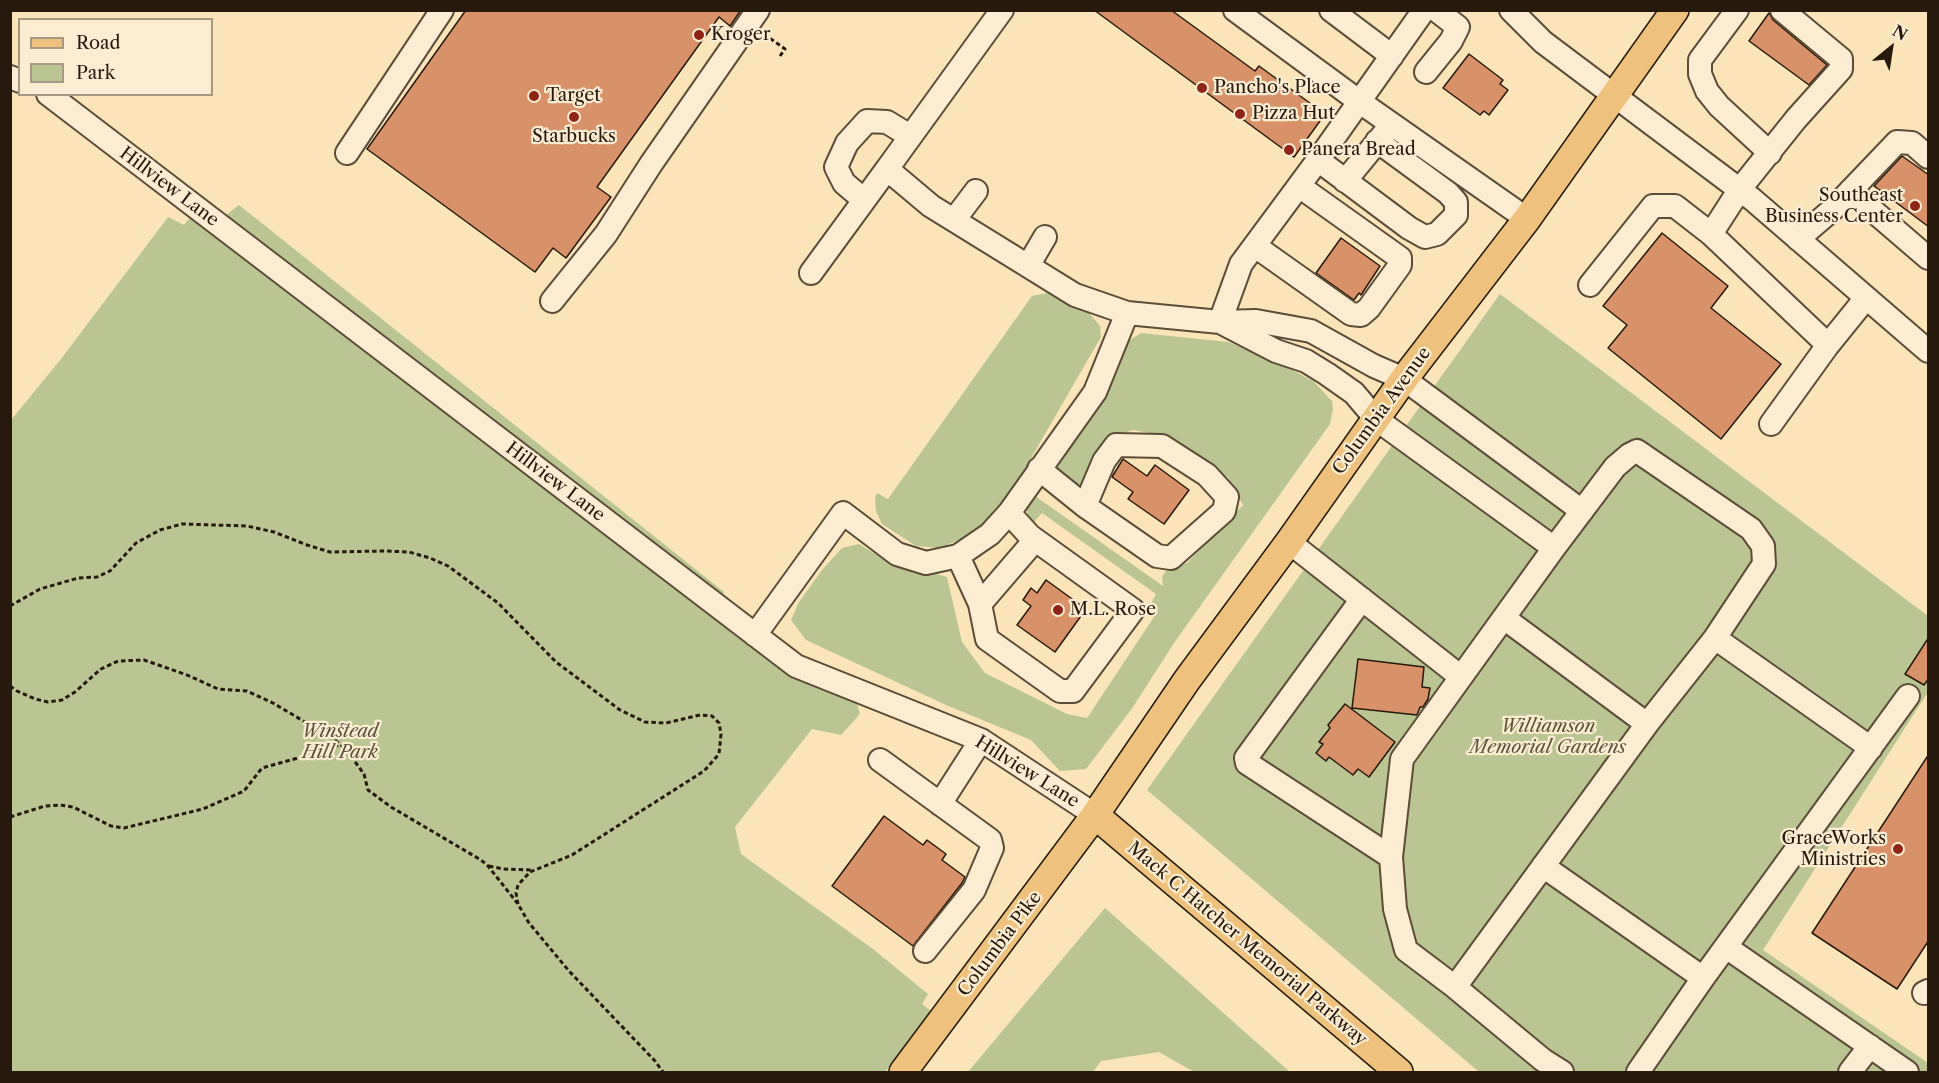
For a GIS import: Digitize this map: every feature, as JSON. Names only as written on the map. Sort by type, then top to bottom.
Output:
[{"type":"main road","name":"Columbia Avenue","points":[[1095,815],[1187,680],[1289,542],[1404,379],[1527,219],[1675,10]]},
{"type":"main road","name":"Columbia Pike","points":[[903,1072],[1095,815]]},
{"type":"main road","name":"Mack C Hatcher Memorial Parkway","points":[[1095,815],[1399,1072]]},
{"type":"street","points":[[347,153],[442,10]]},
{"type":"street","points":[[552,302],[606,234],[651,164],[758,10]]},
{"type":"street","points":[[811,273],[1002,10]]},
{"type":"street","points":[[1235,10],[1360,102],[1384,132],[1456,202],[1456,215],[1437,234],[1425,237],[1409,228],[1318,160]]},
{"type":"street","points":[[1331,10],[1392,56]]},
{"type":"street","points":[[1220,321],[1241,264],[1360,102],[1424,10]]},
{"type":"street","points":[[1426,72],[1451,41],[1458,27],[1436,10]]},
{"type":"street","points":[[1511,10],[1543,42],[1740,189],[1929,351]]},
{"type":"street","points":[[1737,10],[1700,60],[1700,74],[1707,91],[1719,106],[1770,153]]},
{"type":"street","points":[[1712,234],[1740,189],[1840,69],[1842,63],[1841,59],[1782,10]]},
{"type":"street","name":"Hillview Lane","points":[[51,96],[798,668],[981,740],[1095,815]]},
{"type":"street","points":[[864,200],[844,183],[836,167],[847,143],[867,121],[887,122],[910,136]]},
{"type":"street","points":[[1384,132],[1527,219]]},
{"type":"street","points":[[1345,181],[1384,132]]},
{"type":"street","points":[[1798,239],[1833,209],[1897,142],[1912,143],[1929,157]]},
{"type":"street","points":[[887,169],[931,206],[1075,295],[1127,313],[1220,321],[1256,321],[1311,331],[1374,366],[1404,379],[1582,511]]},
{"type":"street","points":[[1255,246],[1351,314],[1360,315],[1370,308],[1400,265],[1400,258],[1299,186]]},
{"type":"street","points":[[954,220],[976,191]]},
{"type":"street","points":[[1850,191],[1929,258]]},
{"type":"street","points":[[1590,285],[1653,206],[1675,206],[1712,234],[1828,345]]},
{"type":"street","points":[[1028,266],[1046,237]]},
{"type":"street","points":[[1771,424],[1828,345],[1866,298]]},
{"type":"street","points":[[755,635],[843,513],[897,554],[926,563],[958,556],[990,534],[1009,513],[1095,392],[1127,313]]},
{"type":"street","points":[[1220,321],[1276,351],[1306,361],[1327,374],[1354,393],[1376,419],[1554,548]]},
{"type":"street","points":[[1039,469],[1085,506],[1157,556],[1171,558],[1224,511],[1227,497],[1207,475],[1162,446],[1116,445],[1104,461],[1085,506]]},
{"type":"street","points":[[1455,987],[1647,724],[1714,638],[1764,564],[1763,546],[1751,529],[1637,451],[1615,467],[1402,759],[1391,857],[1395,909],[1406,950],[1455,987],[1543,1060],[1562,1072]]},
{"type":"street","points":[[958,556],[980,604],[987,639],[1060,691],[1072,691],[1133,610],[1035,540],[1009,513]]},
{"type":"street","points":[[980,604],[1035,540]]},
{"type":"street","points":[[1289,542],[1461,676]]},
{"type":"street","points":[[1362,599],[1245,758],[1247,764],[1391,857]]},
{"type":"street","points":[[1504,618],[1647,724]]},
{"type":"street","points":[[1714,638],[1870,748]]},
{"type":"street","points":[[1638,1072],[1703,978],[1908,696]]},
{"type":"street","points":[[940,804],[981,740]]},
{"type":"street","points":[[879,760],[990,840],[993,848],[974,890],[925,951]]},
{"type":"street","points":[[1543,866],[1703,978]]},
{"type":"street","points":[[1726,947],[1907,1072]]},
{"type":"street","points":[[1850,1072],[1869,1046]]},
{"type":"path","points":[[10,606],[40,589],[78,578],[98,577],[110,571],[136,543],[160,530],[182,524],[247,526],[274,532],[330,552],[385,550],[409,552],[448,566],[498,603],[556,662],[620,710],[645,722],[666,723],[700,715],[712,716],[719,723],[721,734],[719,754],[704,771],[572,855],[534,870],[521,871],[488,866]]},
{"type":"path","points":[[10,686],[35,699],[48,702],[62,700],[75,692],[101,669],[118,661],[144,660],[218,689],[247,691],[273,703],[333,738],[364,774],[368,790],[391,807],[488,866],[518,904],[529,923],[568,971],[656,1060],[663,1072]]},
{"type":"path","points":[[10,817],[45,806],[60,805],[72,807],[111,826],[124,828],[203,809],[244,791],[262,768],[298,758],[323,756],[340,744]]},
{"type":"path","points":[[518,904],[516,893],[518,885],[534,870]]},
{"type":"green space","name":"Winstead Hill Park","points":[[239,205],[724,592],[714,612],[856,700],[860,714],[841,735],[812,729],[735,827],[741,854],[873,949],[928,994],[922,1004],[931,1011],[885,1072],[11,1072],[11,420],[61,359],[168,217],[184,225],[194,212],[212,226]]},
{"type":"green space","points":[[1052,292],[1089,313],[1100,326],[1101,337],[1001,510],[977,532],[940,548],[916,546],[882,524],[876,511],[877,493],[888,499],[1032,296]]},
{"type":"green space","name":"Williamson Memorial Gardens","points":[[1500,294],[1928,616],[1928,692],[1763,950],[1928,1063],[1928,1072],[1479,1072],[1147,790]]},
{"type":"green space","points":[[1141,333],[1228,342],[1279,363],[1313,381],[1332,401],[1333,409],[1330,424],[1174,643],[1131,710],[1086,769],[1060,771],[1031,740],[946,705],[806,640],[791,620],[799,602],[822,570],[842,548],[859,544],[885,560],[947,577],[962,642],[985,673],[1067,714],[1087,718],[1154,617],[1148,609],[1156,594],[1042,513],[1034,522],[1029,518],[1026,507],[1035,496],[1163,586],[1162,577],[1167,569],[1187,563],[1243,505],[1228,478],[1199,456],[1162,436],[1134,430],[1112,436],[1084,491],[1054,468],[1125,343]]},
{"type":"green space","points":[[1105,908],[1290,1072],[1194,1072],[1159,1052],[1101,1061],[1093,1072],[968,1072]]},
{"type":"building","name":"Target","points":[[466,10],[741,10],[730,26],[719,17],[597,187],[611,197],[566,258],[553,248],[535,272],[367,149]]},
{"type":"building","points":[[1094,10],[1171,10],[1255,71],[1259,66],[1325,114],[1294,157]]},
{"type":"building","points":[[1769,13],[1773,20],[1827,65],[1809,85],[1749,41]]},
{"type":"building","points":[[1469,54],[1503,80],[1500,84],[1508,90],[1489,115],[1484,111],[1480,115],[1443,88]]},
{"type":"building","name":"Southeast Business Center","points":[[1902,156],[1929,175],[1929,227],[1874,186]]},
{"type":"building","points":[[1662,233],[1728,286],[1711,308],[1781,364],[1721,439],[1608,348],[1627,325],[1603,306]]},
{"type":"building","points":[[1341,238],[1380,266],[1361,295],[1359,293],[1354,300],[1316,273]]},
{"type":"building","points":[[1123,459],[1147,476],[1155,465],[1189,490],[1164,524],[1128,499],[1133,492],[1112,477]]},
{"type":"building","points":[[1046,580],[1086,609],[1055,652],[1017,625],[1031,606],[1023,600],[1031,588],[1037,593]]},
{"type":"building","points":[[1929,637],[1929,678],[1924,685],[1905,674]]},
{"type":"building","points":[[1358,659],[1424,667],[1422,687],[1430,688],[1428,699],[1423,707],[1420,707],[1417,715],[1352,708]]},
{"type":"building","points":[[1345,704],[1395,742],[1369,777],[1358,769],[1353,775],[1329,757],[1326,761],[1316,753],[1323,744],[1319,742],[1330,728],[1328,725]]},
{"type":"building","name":"GraceWorks Ministries","points":[[1929,754],[1929,940],[1897,989],[1812,933]]},
{"type":"building","points":[[884,816],[923,845],[927,840],[946,854],[942,860],[965,877],[913,946],[832,886]]},
{"type":"place","name":"Kroger","points":[[699,35]]},
{"type":"place","name":"Pancho's Place","points":[[1202,88]]},
{"type":"place","name":"Target","points":[[534,96]]},
{"type":"place","name":"Pizza Hut","points":[[1240,114]]},
{"type":"place","name":"Starbucks","points":[[574,117]]},
{"type":"place","name":"Panera Bread","points":[[1289,150]]},
{"type":"place","name":"Southeast Business Center","points":[[1915,206]]},
{"type":"place","name":"M.L. Rose","points":[[1058,610]]},
{"type":"place","name":"GraceWorks Ministries","points":[[1898,849]]}]
